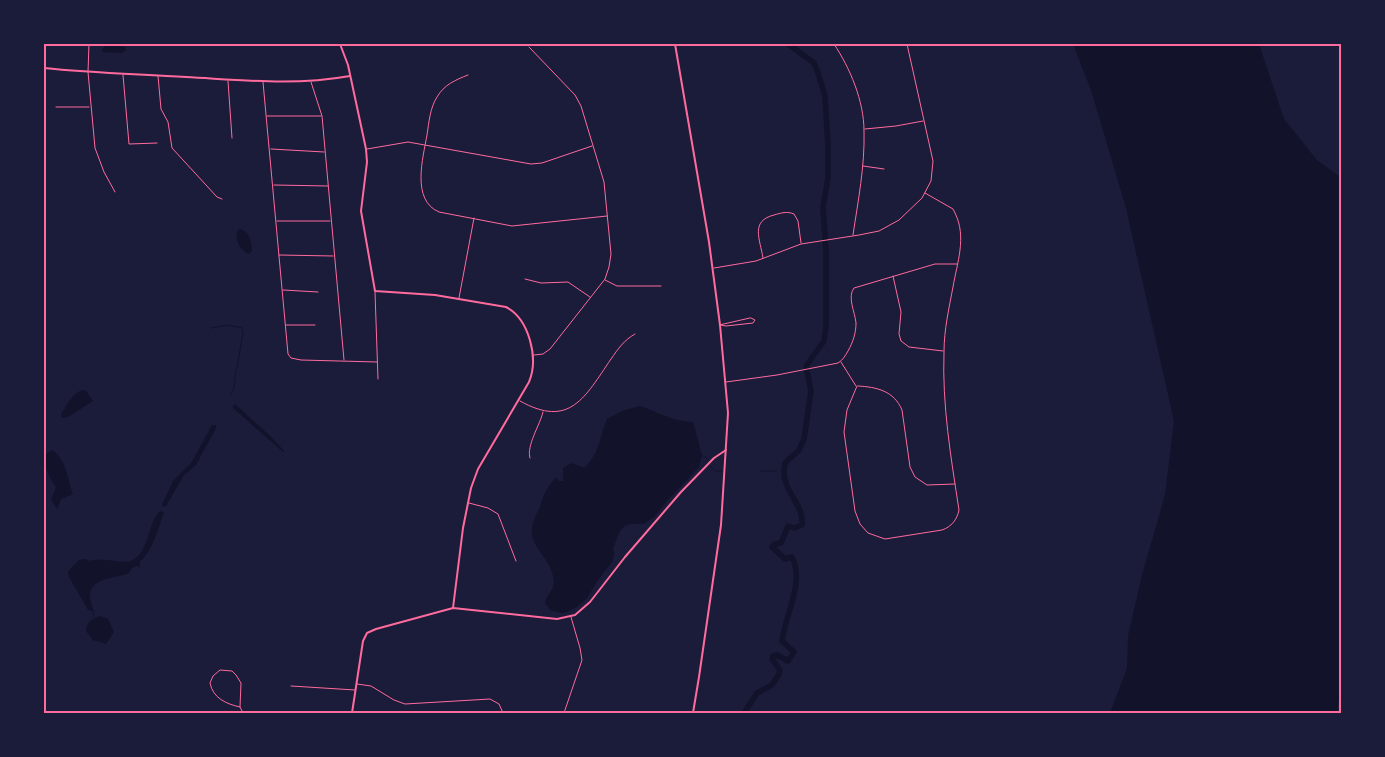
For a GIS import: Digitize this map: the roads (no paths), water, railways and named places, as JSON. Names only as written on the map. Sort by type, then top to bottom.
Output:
[{"type":"street","points":[[89,44],[90,107],[95,148],[104,172],[115,192]]},
{"type":"street","points":[[340,44],[345,54],[366,149],[362,211],[375,291],[378,379]]},
{"type":"street","points":[[675,44],[712,268],[720,325],[728,413],[721,525],[693,713]]},
{"type":"street","points":[[834,44],[856,89],[864,129],[862,166],[853,236]]},
{"type":"street","points":[[712,268],[750,263],[801,244],[879,230],[899,220],[915,206],[931,181],[933,168],[907,44]]},
{"type":"street","points":[[529,47],[578,99],[604,182],[611,254],[604,280],[550,349],[543,354],[534,356]]},
{"type":"street","points":[[44,68],[263,82],[310,81],[350,76]]},
{"type":"street","points":[[123,74],[130,144],[157,143]]},
{"type":"street","points":[[468,75],[450,84],[436,99],[432,109],[420,174],[423,192],[427,202],[433,209],[439,212],[512,226],[608,216]]},
{"type":"street","points":[[158,76],[161,109],[168,122],[172,148],[217,197],[222,200]]},
{"type":"street","points":[[228,81],[232,138]]},
{"type":"street","points":[[310,81],[322,116],[344,361]]},
{"type":"street","points":[[263,82],[289,356],[294,359],[377,362]]},
{"type":"street","points":[[56,107],[90,107]]},
{"type":"street","points":[[266,116],[322,116]]},
{"type":"street","points":[[864,129],[896,126],[924,120]]},
{"type":"street","points":[[366,149],[402,142],[531,164],[542,163],[593,146]]},
{"type":"street","points":[[269,149],[325,152]]},
{"type":"street","points":[[862,166],[884,169]]},
{"type":"street","points":[[273,184],[328,186]]},
{"type":"street","points":[[857,386],[847,410],[844,432],[855,511],[858,520],[864,529],[874,536],[886,539],[945,529],[953,523],[958,514],[945,413],[944,351],[960,240],[956,213],[953,209],[925,193]]},
{"type":"street","points":[[763,259],[759,226],[762,220],[767,217],[783,213],[794,214],[798,221],[801,244]]},
{"type":"street","points":[[459,298],[474,218]]},
{"type":"street","points":[[276,221],[331,221]]},
{"type":"street","points":[[278,255],[334,256]]},
{"type":"street","points":[[726,382],[800,372],[841,362],[852,343],[856,330],[851,295],[852,290],[856,286],[935,264],[958,264]]},
{"type":"street","points":[[892,276],[901,312],[898,334],[901,341],[909,347],[944,351]]},
{"type":"street","points":[[525,279],[540,283],[568,282],[591,297]]},
{"type":"street","points":[[604,280],[617,286],[661,286]]},
{"type":"street","points":[[282,290],[318,292]]},
{"type":"street","points":[[375,291],[459,298],[500,306],[512,311],[528,336],[534,356],[531,377],[519,401],[476,473],[462,534],[453,608]]},
{"type":"street","points":[[751,318],[755,320],[752,323],[720,325],[751,318]]},
{"type":"street","points":[[286,325],[314,325]]},
{"type":"street","points":[[519,401],[543,412],[562,410],[573,406],[581,400],[624,342],[635,334]]},
{"type":"street","points":[[841,362],[857,386],[882,390],[898,402],[902,410],[910,466],[917,480],[930,485],[955,484]]},
{"type":"street","points":[[530,458],[529,448],[538,430],[543,412]]},
{"type":"street","points":[[352,713],[363,641],[367,634],[376,629],[453,608],[557,619],[571,617],[590,602],[624,557],[686,486],[718,454],[726,450]]},
{"type":"street","points":[[468,502],[488,508],[498,514],[516,561]]},
{"type":"street","points":[[564,713],[582,660],[571,617]]},
{"type":"street","points":[[240,707],[242,688],[239,679],[229,670],[220,670],[215,673],[210,683],[214,693],[222,701],[240,707],[244,713]]},
{"type":"street","points":[[356,684],[371,686],[394,700],[405,704],[490,698],[499,704],[503,713]]},
{"type":"street","points":[[291,686],[356,690]]},
{"type":"waterway","points":[[744,713],[757,693],[772,685],[779,674],[780,670],[772,659],[773,656],[777,655],[788,661],[794,652],[782,641],[795,588],[795,567],[792,557],[785,559],[772,547],[775,544],[781,543],[788,526],[794,528],[802,525],[801,514],[785,481],[784,468],[785,463],[799,450],[804,439],[811,391],[806,366],[824,341],[826,326],[826,250],[823,207],[828,178],[828,146],[825,96],[814,63],[788,44]]},
{"type":"waterway","points":[[211,328],[228,325],[242,328],[243,333],[237,368]]},
{"type":"waterway","points":[[231,394],[234,388],[236,370]]},
{"type":"waterway","points":[[702,456],[705,456],[708,460]]},
{"type":"waterway","points":[[711,467],[715,471],[722,471]]},
{"type":"waterway","points":[[760,471],[776,471]]},
{"type":"waterway","points":[[93,611],[94,616]]}]
